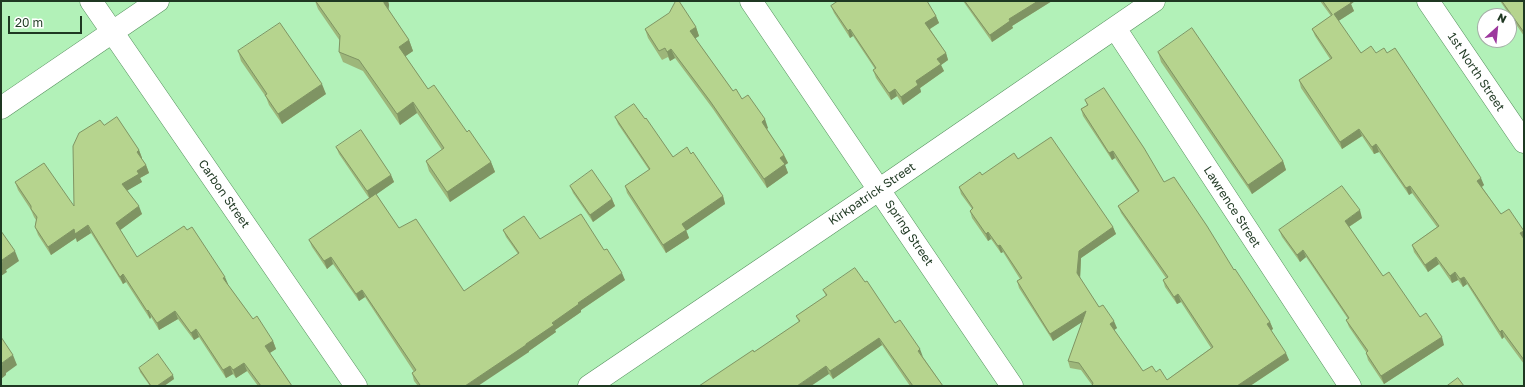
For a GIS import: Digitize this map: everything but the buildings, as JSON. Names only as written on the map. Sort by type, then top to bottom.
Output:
[{"type":"street","name":"Carbon Street","points":[[91,1],[356,386]]},
{"type":"street","points":[[1,108],[158,1]]},
{"type":"street","name":"Spring Street","points":[[752,1],[1012,386]]},
{"type":"street","name":"Kirkpatrick Street","points":[[588,386],[880,189],[1154,1]]},
{"type":"street","name":"1st North Street","points":[[1428,1],[1524,142]]},
{"type":"street","name":"Lawrence Street","points":[[1115,28],[1350,386]]}]
